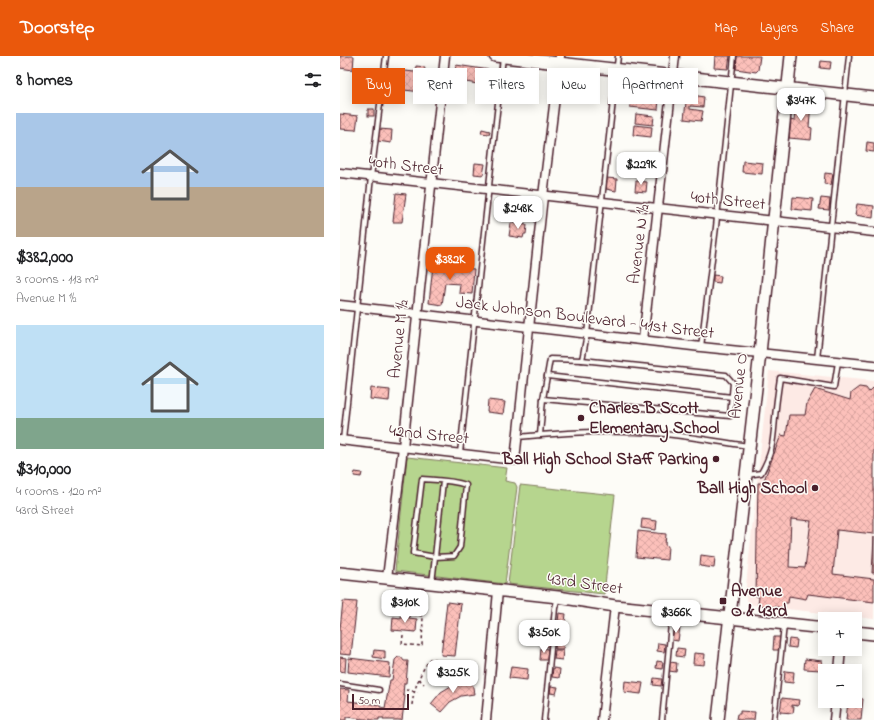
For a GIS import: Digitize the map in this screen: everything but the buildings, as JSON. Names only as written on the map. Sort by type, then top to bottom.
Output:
[{"type":"main road","points":[[499,56],[560,60],[608,69]]},
{"type":"main road","name":"Avenue O","points":[[718,720],[750,446],[791,56]]},
{"type":"main road","points":[[698,79],[874,98]]},
{"type":"main road","name":"43rd Street","points":[[340,573],[558,597],[615,606],[818,627]]},
{"type":"main road","points":[[862,633],[874,634]]},
{"type":"street","name":"Avenue M ½","points":[[387,578],[403,447],[445,56]]},
{"type":"street","name":"Avenue N ½","points":[[674,68],[675,56]]},
{"type":"street","points":[[518,437],[560,60]]},
{"type":"street","name":"Avenue N ½","points":[[643,340],[670,104]]},
{"type":"street","name":"40th Street","points":[[340,173],[874,232]]},
{"type":"street","name":"Jack Johnson Boulevard - 41st Street","points":[[340,305],[701,347],[874,365]]},
{"type":"street","name":"42nd Street","points":[[342,440],[515,460],[518,437]]},
{"type":"street","points":[[486,720],[498,591]]},
{"type":"street","points":[[602,720],[615,606]]},
{"type":"street","points":[[834,720],[835,708]]},
{"type":"lane","points":[[342,440],[386,56]]},
{"type":"lane","points":[[460,453],[488,190],[499,56]]},
{"type":"lane","points":[[616,68],[618,56]]},
{"type":"lane","points":[[701,347],[734,56]]},
{"type":"lane","points":[[817,359],[849,56]]},
{"type":"lane","points":[[582,360],[587,334],[612,104]]},
{"type":"lane","points":[[540,435],[543,399],[550,359],[582,360],[726,375],[733,383],[730,416],[543,399]]},
{"type":"lane","points":[[746,475],[761,473],[773,445],[780,378],[834,387],[838,361]]},
{"type":"lane","points":[[547,376],[732,397]]},
{"type":"lane","points":[[518,437],[567,432],[637,432],[750,446]]},
{"type":"lane","points":[[422,479],[458,482],[466,485],[460,547],[454,556],[435,557],[413,553],[422,479]]},
{"type":"lane","points":[[432,583],[443,481]]},
{"type":"lane","points":[[544,720],[555,608],[558,597]]},
{"type":"lane","points":[[662,720],[672,611]]},
{"type":"lane","points":[[774,720],[784,624]]},
{"type":"lane","points":[[340,684],[379,690]]},
{"type":"path","points":[[402,635],[402,644],[422,646],[423,616],[405,613],[406,596]]},
{"type":"path","points":[[412,705],[414,691],[425,666],[430,659],[434,659],[443,670]]},
{"type":"path","points":[[419,679],[424,684]]},
{"type":"path","points":[[406,690],[418,692]]},
{"type":"shaded area","name":"Ball High School","points":[[769,371],[874,381],[874,619],[862,618],[862,612],[818,613],[753,605],[749,604],[745,595]]},
{"type":"green space","points":[[407,457],[507,468],[505,481],[515,483],[517,487],[505,584],[395,571]]},
{"type":"green space","points":[[520,485],[615,495],[604,594],[508,584]]},
{"type":"place","name":"Charles B Scott Elementary School","points":[[581,418]]},
{"type":"place","name":"Ball High School Staff Parking","points":[[716,459]]},
{"type":"place","name":"Ball High School","points":[[815,488]]},
{"type":"place","name":"Avenue O & 43rd","points":[[723,601]]}]
